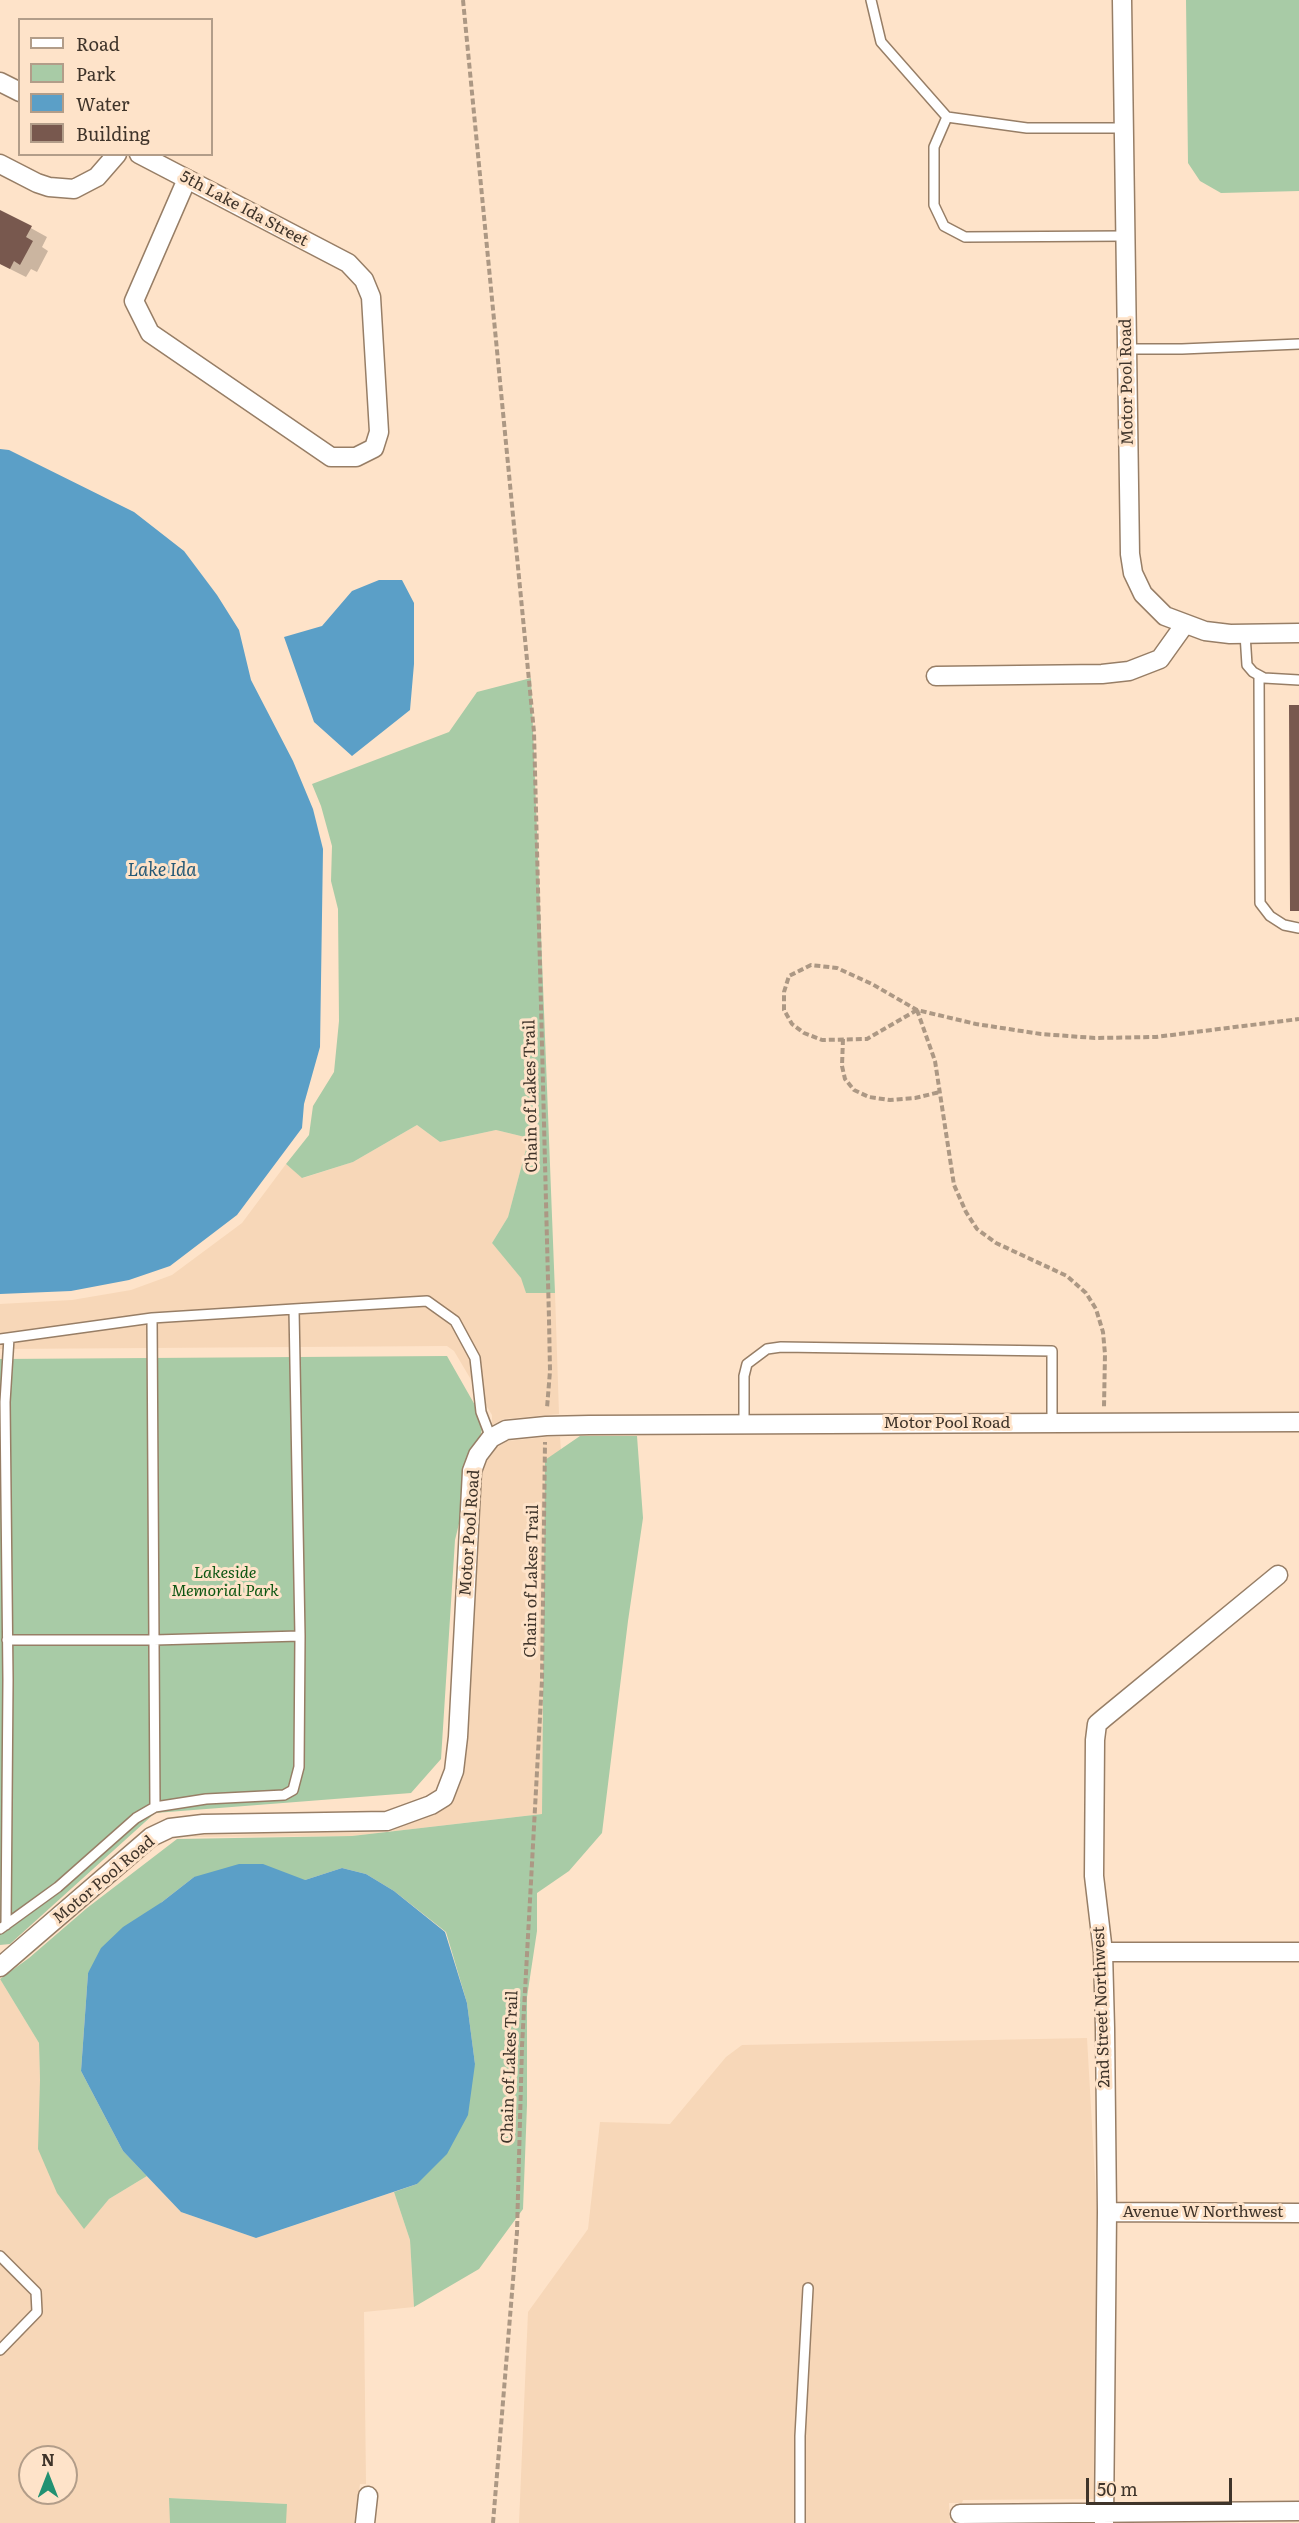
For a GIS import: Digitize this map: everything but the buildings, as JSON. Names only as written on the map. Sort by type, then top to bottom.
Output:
[{"type":"street","name":"Motor Pool Road","points":[[1122,0],[1126,349],[1130,554],[1133,573],[1143,594],[1165,616],[1185,624],[1205,631],[1245,634],[1299,633]]},
{"type":"street","points":[[0,82],[18,91]]},
{"type":"street","points":[[0,164],[37,183],[56,188],[74,189],[97,177],[115,156]]},
{"type":"street","name":"5th Lake Ida Street","points":[[144,156],[348,263],[364,280],[371,297],[380,432],[374,448],[356,458],[331,457],[150,333],[134,301],[187,179]]},
{"type":"street","points":[[936,676],[1102,674],[1129,671],[1160,659],[1185,624]]},
{"type":"street","name":"Motor Pool Road","points":[[0,1967],[151,1837],[170,1828],[203,1824],[387,1821],[431,1805],[444,1797],[454,1771],[458,1737],[472,1471],[478,1455],[491,1438],[506,1430],[546,1426],[744,1424],[1299,1422]]},
{"type":"street","name":"2nd Street Northwest","points":[[1104,2517],[1107,2212],[1103,1952],[1094,1876],[1097,1724],[1278,1575]]},
{"type":"street","points":[[1103,1952],[1299,1952]]},
{"type":"street","name":"Avenue W Northwest","points":[[1107,2212],[1299,2213]]},
{"type":"street","points":[[365,2523],[368,2496]]},
{"type":"street","points":[[960,2514],[1104,2517],[1299,2511]]},
{"type":"lane","points":[[871,0],[880,42],[947,117],[1027,128],[1123,128]]},
{"type":"lane","points":[[947,117],[934,147],[934,205],[944,226],[965,237],[1125,236]]},
{"type":"lane","points":[[1126,349],[1299,344]]},
{"type":"lane","points":[[1245,634],[1248,665],[1253,672],[1259,676],[1299,680]]},
{"type":"lane","points":[[1259,676],[1260,903],[1270,916],[1284,925],[1299,928]]},
{"type":"lane","points":[[3,1927],[7,1640],[4,1339],[152,1318],[427,1301],[455,1321],[475,1358],[481,1412],[491,1438]]},
{"type":"lane","points":[[3,1927],[58,1887],[136,1818],[155,1807],[206,1798],[284,1795],[293,1790],[299,1767],[300,1636],[294,1309]]},
{"type":"lane","points":[[152,1318],[155,1807]]},
{"type":"lane","points":[[744,1424],[744,1376],[747,1364],[767,1349],[781,1347],[1052,1351],[1052,1423]]},
{"type":"lane","points":[[7,1640],[154,1640],[300,1636]]},
{"type":"lane","points":[[0,2256],[36,2292],[37,2312],[0,2350]]},
{"type":"lane","points":[[800,2523],[800,2436],[808,2288]]},
{"type":"path","name":"Chain of Lakes Trail","points":[[463,0],[534,732],[550,1371],[546,1426],[542,1680],[522,2046],[517,2232],[493,2523]]},
{"type":"path","points":[[917,1010],[867,1039],[822,1040],[804,1033],[792,1024],[784,1010],[784,992],[789,976],[811,965],[837,968],[872,984],[917,1010],[976,1024],[1041,1034],[1095,1038],[1155,1037],[1299,1019]]},
{"type":"path","points":[[917,1010],[935,1061],[954,1185],[977,1229],[996,1243],[1067,1276],[1086,1293],[1096,1310],[1105,1354],[1104,1423]]},
{"type":"path","points":[[843,1039],[842,1066],[845,1079],[854,1090],[869,1097],[890,1100],[915,1098],[940,1092]]},
{"type":"shaded area","points":[[417,1125],[440,1142],[496,1130],[529,1138],[508,1217],[492,1243],[522,1278],[526,1293],[555,1293],[559,1414],[504,1419],[492,1425],[492,1415],[454,1351],[447,1346],[0,1349],[0,1304],[72,1300],[131,1290],[172,1275],[242,1223],[286,1164],[303,1178],[353,1162]]},
{"type":"shaded area","points":[[560,1437],[561,1450],[545,1461],[542,1814],[389,1832],[434,1815],[452,1804],[464,1775],[482,1473],[487,1461],[497,1447],[508,1441]]},
{"type":"shaded area","points":[[386,1832],[352,1836],[186,1837],[203,1835]]},
{"type":"shaded area","points":[[0,1979],[39,2043],[40,2080],[84,2228],[109,2199],[147,2176],[181,2212],[256,2238],[394,2192],[410,2240],[414,2307],[364,2312],[366,2484],[360,2484],[355,2523],[286,2523],[286,2504],[170,2498],[170,2523],[0,2523]]},
{"type":"shaded area","points":[[1087,2038],[1097,2212],[1094,2499],[963,2500],[962,2503],[949,2503],[950,2523],[519,2523],[528,2312],[588,2229],[600,2122],[670,2124],[726,2057],[742,2045]]},
{"type":"green space","points":[[1186,0],[1299,0],[1299,191],[1221,193],[1200,181],[1188,163]]},
{"type":"green space","points":[[531,678],[555,1293],[526,1293],[521,1278],[492,1243],[508,1217],[529,1138],[496,1130],[440,1142],[417,1125],[353,1162],[302,1178],[286,1164],[309,1135],[313,1106],[334,1072],[339,1021],[338,909],[331,881],[332,846],[321,806],[312,784],[449,732],[477,692]]},
{"type":"green space","name":"Lakeside Memorial Park","points":[[447,1356],[484,1421],[455,1540],[441,1759],[411,1793],[155,1813],[10,1944],[0,1945],[0,1359]]},
{"type":"green space","points":[[580,1436],[637,1436],[643,1518],[602,1833],[569,1871],[537,1893],[537,1931],[527,1997],[527,2105],[523,2209],[479,2269],[414,2307],[410,2240],[394,2192],[417,2184],[475,2064],[467,2003],[446,1932],[394,1891],[366,1874],[342,1868],[305,1880],[194,1877],[162,1902],[88,1973],[81,2071],[123,2151],[147,2176],[109,2199],[84,2229],[57,2193],[38,2149],[39,2043],[0,1979],[177,1839],[352,1836],[542,1814],[545,1460]]},
{"type":"green space","points":[[169,2498],[287,2504],[286,2523],[170,2523]]},
{"type":"water","name":"Lake Ida","points":[[0,449],[9,450],[134,512],[184,551],[217,595],[239,630],[251,680],[293,761],[313,809],[323,849],[320,1047],[304,1104],[302,1128],[237,1215],[170,1266],[129,1280],[71,1291],[0,1294]]},
{"type":"water","points":[[379,580],[402,580],[414,603],[414,664],[410,710],[352,756],[314,722],[284,637],[322,626],[352,591]]},
{"type":"water","points":[[239,1864],[263,1864],[305,1880],[342,1868],[366,1874],[394,1891],[445,1932],[467,2003],[475,2064],[468,2115],[447,2154],[417,2184],[256,2238],[181,2212],[123,2151],[81,2071],[88,1973],[101,1948],[123,1927],[162,1902],[194,1877]]}]
